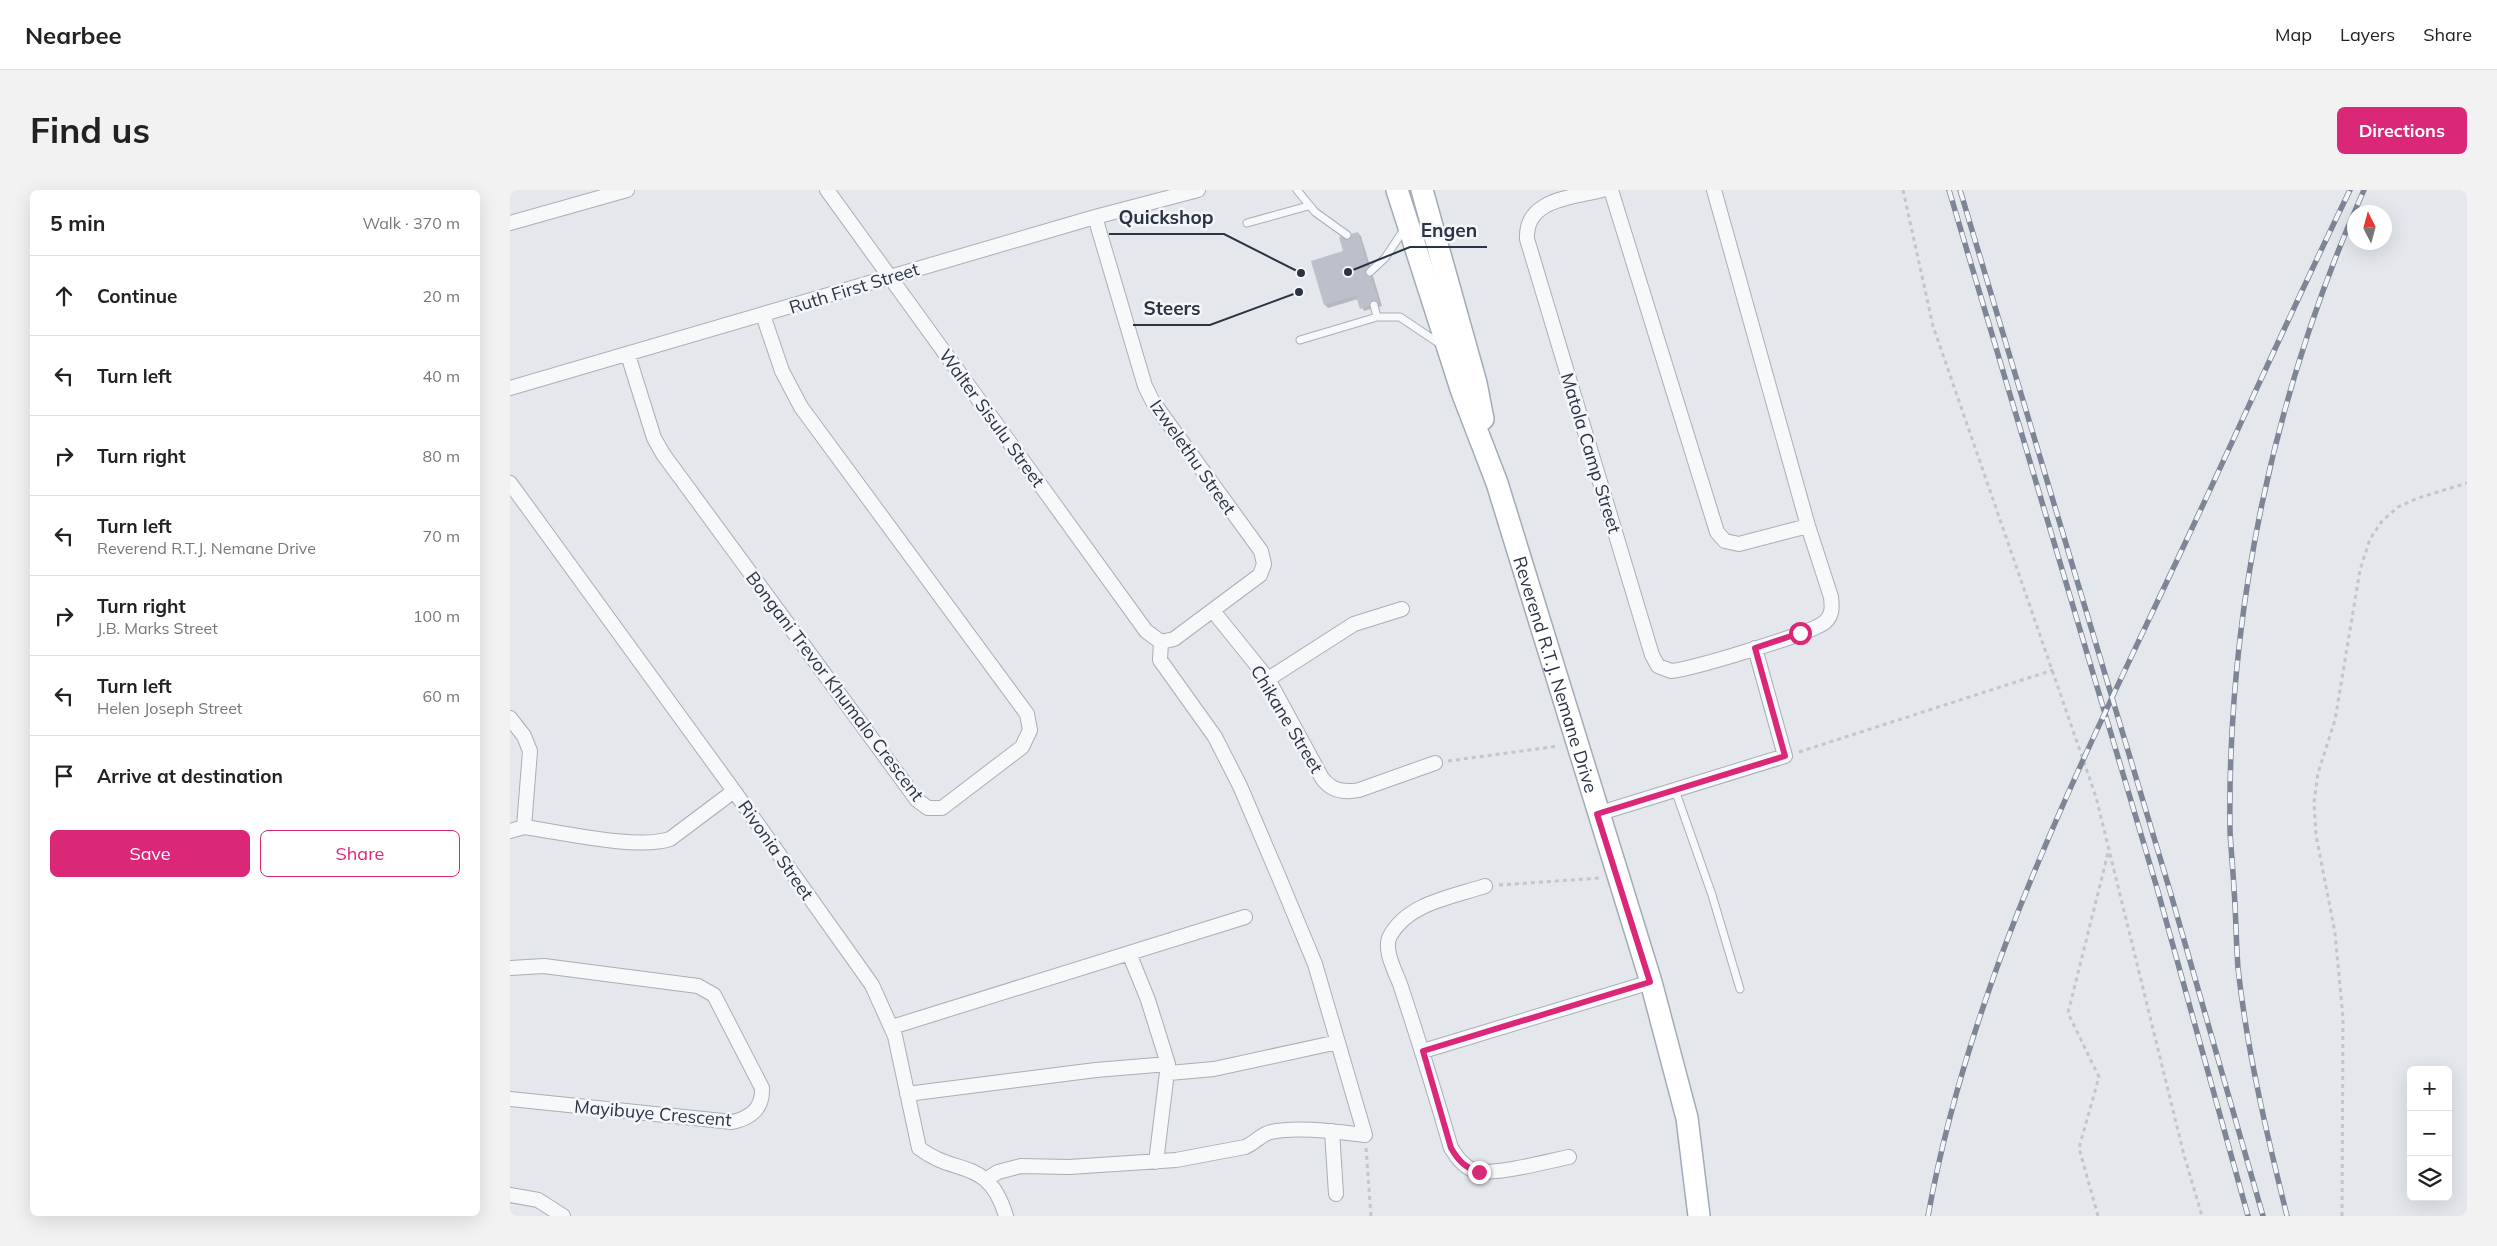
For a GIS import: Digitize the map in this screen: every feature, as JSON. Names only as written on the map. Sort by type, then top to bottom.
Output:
[{"type":"main road","name":"Reverend R.T.J. Nemane Drive","points":[[1398,190],[1448,350],[1497,483],[1650,982],[1687,1118],[1698,1216]]},
{"type":"main road","name":"Reverend R.T.J. Nemane Drive","points":[[1422,190],[1476,383],[1497,483]]},
{"type":"street","points":[[510,223],[627,190]]},
{"type":"street","name":"Walter Sisulu Street","points":[[827,190],[1146,631],[1161,642]]},
{"type":"street","name":"Ruth First Street","points":[[510,388],[1095,217],[1198,190]]},
{"type":"street","name":"Matola Camp Street","points":[[1602,190],[1538,209],[1529,220],[1527,239],[1652,655],[1658,666],[1672,671],[1755,648],[1815,628],[1825,622],[1831,613],[1831,596],[1808,526],[1714,190]]},
{"type":"street","points":[[1611,190],[1717,532],[1725,540],[1739,544],[1808,526]]},
{"type":"street","name":"Izwelethu Street","points":[[1095,217],[1142,377],[1152,402],[1263,555],[1264,564],[1260,575],[1174,639],[1161,642]]},
{"type":"street","name":"Bongani Trevor Khumalo Crescent","points":[[628,355],[654,438],[663,454],[917,800],[928,808],[942,808],[1022,747],[1030,730],[1027,714],[801,407],[782,371],[763,315]]},
{"type":"street","name":"Rivonia Street","points":[[510,483],[734,791],[872,985],[896,1036],[919,1148],[987,1179]]},
{"type":"street","points":[[1268,680],[1354,624],[1402,609]]},
{"type":"street","name":"Chikane Street","points":[[1213,610],[1268,680],[1322,778],[1335,790],[1348,792],[1359,790],[1435,763]]},
{"type":"street","points":[[1006,1216],[1002,1202],[987,1179],[998,1172],[1021,1166],[1069,1167],[1176,1160],[1245,1146],[1255,1143],[1271,1132],[1332,1131],[1365,1135],[1315,964],[1240,786],[1215,737],[1160,660],[1161,642]]},
{"type":"street","points":[[1597,814],[1785,756],[1755,648]]},
{"type":"street","points":[[510,718],[524,736],[530,751],[524,827]]},
{"type":"street","points":[[510,831],[524,827],[653,843],[670,839],[734,791]]},
{"type":"street","points":[[1485,886],[1420,907],[1400,922],[1388,939],[1391,958],[1423,1051],[1451,1148],[1458,1159],[1467,1167],[1479,1172],[1493,1172],[1569,1157]]},
{"type":"street","points":[[892,1027],[1245,917]]},
{"type":"street","points":[[1128,954],[1148,1000],[1169,1069],[1156,1162]]},
{"type":"street","name":"Mayibuye Crescent","points":[[510,968],[544,966],[698,986],[710,990],[758,1080],[762,1095],[758,1108],[752,1115],[732,1122],[510,1099]]},
{"type":"street","points":[[1423,1051],[1650,982]]},
{"type":"street","points":[[907,1094],[1096,1070],[1214,1069],[1338,1042]]},
{"type":"street","points":[[1332,1131],[1336,1194]]},
{"type":"street","points":[[510,1195],[538,1200],[563,1216]]},
{"type":"lane","points":[[1297,190],[1308,206],[1347,235]]},
{"type":"lane","points":[[1247,222],[1308,206]]},
{"type":"lane","points":[[1370,272],[1396,244],[1408,223]]},
{"type":"lane","points":[[1374,305],[1377,316]]},
{"type":"lane","points":[[1300,340],[1377,316],[1393,315],[1407,320],[1448,350]]},
{"type":"lane","points":[[1675,790],[1712,895],[1740,989]]},
{"type":"path","points":[[1903,190],[1933,326],[2096,796],[2184,1155],[2202,1216]]},
{"type":"path","points":[[2342,1216],[2343,1018],[2335,933],[2316,835],[2314,802],[2318,773],[2335,720],[2358,577],[2370,539],[2382,520],[2398,507],[2418,498],[2467,483]]},
{"type":"path","points":[[1785,756],[1830,744],[2052,670]]},
{"type":"path","points":[[1435,763],[1577,744]]},
{"type":"path","points":[[2098,1216],[2079,1148],[2099,1077],[2068,1014],[2109,848]]},
{"type":"path","points":[[1485,886],[1618,876]]},
{"type":"path","points":[[1365,1135],[1371,1216]]},
{"type":"building","points":[[1358,232],[1379,303],[1360,309],[1356,296],[1324,305],[1311,261],[1343,251],[1339,237]]},
{"type":"railway","points":[[1949,190],[2157,888],[2248,1216]]},
{"type":"railway","points":[[1960,190],[2170,891],[2263,1216]]},
{"type":"railway","points":[[1928,1216],[1946,1132],[1969,1049],[1997,968],[2028,888],[2061,809],[2350,190]]},
{"type":"railway","points":[[2287,1216],[2252,1062],[2238,968],[2230,831],[2231,749],[2237,666],[2247,585],[2262,503],[2281,423],[2305,344],[2332,266],[2364,190]]},
{"type":"place","name":"Engen","points":[[1348,272]]},
{"type":"place","name":"Quickshop","points":[[1301,273]]},
{"type":"place","name":"Steers","points":[[1299,292]]},
{"type":"route","points":[[1479,1172],[1467,1167],[1458,1159],[1451,1148],[1423,1051],[1650,982],[1597,814],[1785,756],[1755,648],[1800,633]]}]
